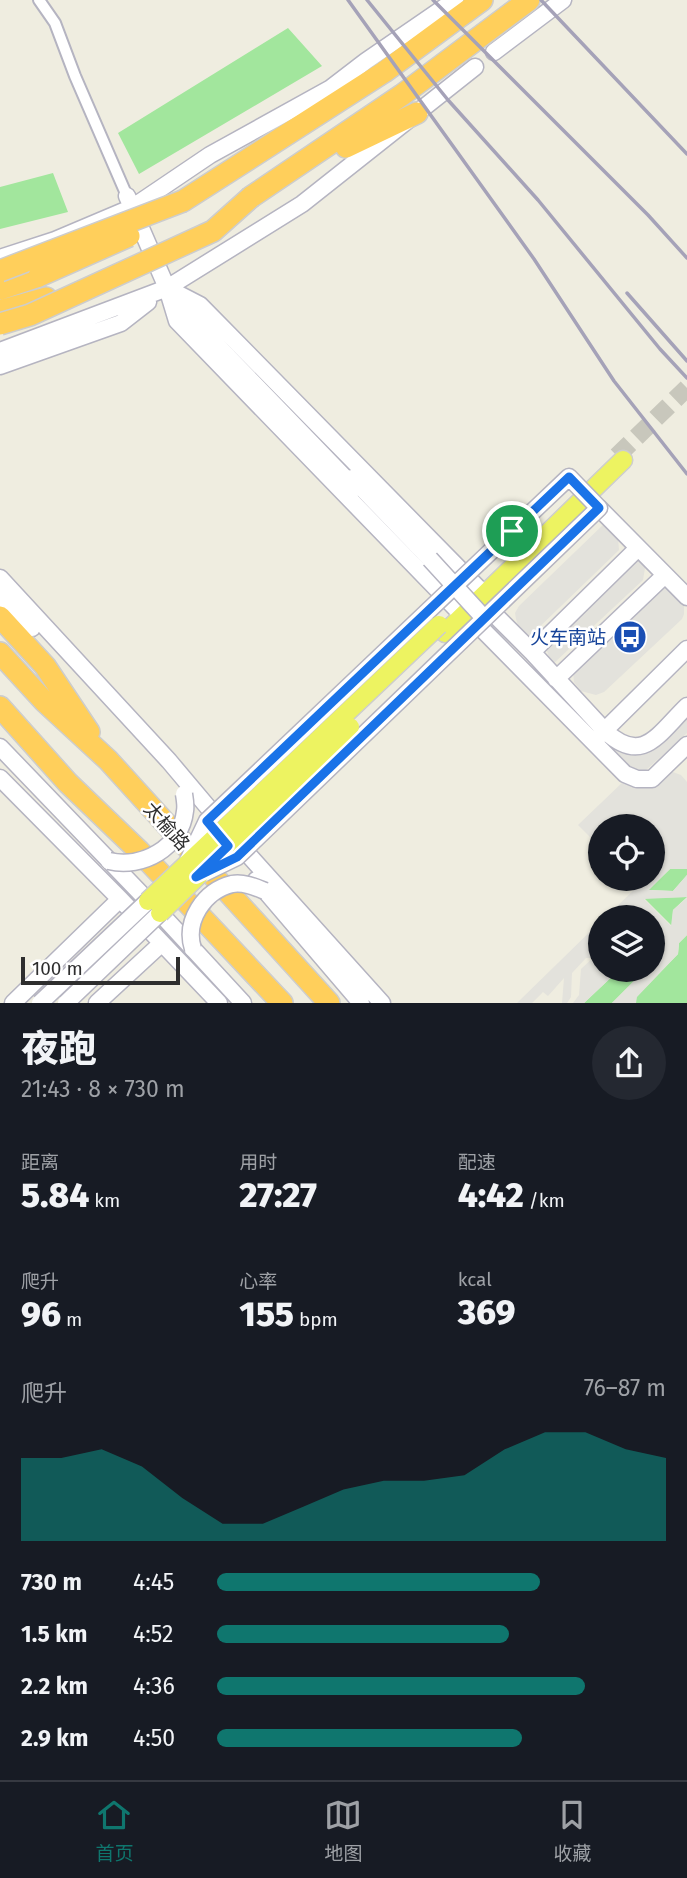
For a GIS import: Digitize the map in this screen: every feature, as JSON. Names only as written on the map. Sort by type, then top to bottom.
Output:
[{"type":"highway","points":[[0,289],[39,276],[143,229],[384,72],[482,0]]},
{"type":"highway","points":[[0,324],[30,315],[213,231],[251,197],[420,82],[529,0]]},
{"type":"highway","points":[[0,311],[46,298],[158,247],[376,131],[417,113]]},
{"type":"highway","points":[[0,271],[183,201]]},
{"type":"highway","points":[[0,617],[45,666],[108,760]]},
{"type":"highway","name":"太榆路","points":[[0,653],[44,701],[108,760],[329,1003]]},
{"type":"highway","name":"太榆路","points":[[0,707],[68,783],[139,851],[282,1003]]},
{"type":"highway","points":[[0,718],[68,783]]},
{"type":"main road","points":[[183,201],[366,61],[455,0]]},
{"type":"main road","points":[[494,52],[564,0]]},
{"type":"main road","points":[[0,366],[121,323],[167,288],[302,204],[475,67]]},
{"type":"main road","points":[[0,258],[55,240],[331,88]]},
{"type":"main road","points":[[130,201],[167,288],[177,321],[479,612]]},
{"type":"main road","points":[[167,288],[187,314],[453,587],[479,612],[532,652],[617,742],[629,748],[640,747],[651,741],[687,706]]},
{"type":"main road","points":[[0,351],[167,288],[200,305],[479,612],[592,742],[625,774],[637,779],[652,779],[687,745]]},
{"type":"main road","points":[[66,1003],[154,907],[442,629],[479,612],[620,458]]},
{"type":"main road","points":[[190,872],[453,587],[569,477],[687,597]]},
{"type":"main road","points":[[222,840],[479,612],[603,512]]},
{"type":"main road","points":[[532,652],[638,548]]},
{"type":"main road","points":[[556,679],[665,575]]},
{"type":"main road","points":[[0,578],[169,761],[257,866],[382,1003]]},
{"type":"main road","points":[[0,596],[106,701],[361,1003]]},
{"type":"main road","points":[[592,742],[687,649]]},
{"type":"main road","points":[[5,752],[243,1003]]},
{"type":"main road","points":[[0,778],[219,1003]]},
{"type":"main road","points":[[109,861],[122,864],[138,862],[155,855],[170,843],[185,812],[184,794]]},
{"type":"main road","points":[[193,949],[190,939],[193,918],[214,892],[233,884],[248,884],[265,891]]},
{"type":"main road","points":[[13,1003],[120,899]]},
{"type":"main road","points":[[40,1003],[154,907]]},
{"type":"main road","points":[[97,1003],[162,943]]},
{"type":"street","points":[[39,0],[55,23],[75,76],[130,201]]},
{"type":"green space","points":[[288,28],[322,66],[139,174],[118,133]]},
{"type":"green space","points":[[53,173],[68,212],[0,229],[0,187]]},
{"type":"green space","points":[[670,869],[687,869],[687,875],[673,891],[665,891],[665,874]]},
{"type":"green space","points":[[687,897],[673,910],[672,926],[665,919],[665,905],[651,905],[644,898]]},
{"type":"green space","points":[[687,935],[687,1003],[636,1003],[636,997],[651,982],[665,982],[665,967],[678,954],[679,943]]},
{"type":"green space","points":[[606,982],[633,982],[612,1003],[584,1003]]},
{"type":"shaded area","points":[[605,523],[618,538],[619,550],[528,638],[519,628],[516,619],[515,613],[519,606]]},
{"type":"shaded area","points":[[636,556],[645,568],[643,580],[554,663],[550,660],[546,648]]},
{"type":"shaded area","points":[[667,587],[684,602],[682,619],[604,692],[596,695],[581,691],[574,682],[573,672],[659,588]]},
{"type":"shaded area","points":[[687,714],[687,733],[646,770],[636,771],[630,768],[609,747],[604,738],[622,751],[631,753]]},
{"type":"shaded area","points":[[670,771],[681,775],[687,782],[687,869],[670,869],[665,874],[665,814],[590,814],[624,781],[632,786],[639,786]]},
{"type":"shaded area","points":[[588,815],[588,835],[578,825]]},
{"type":"shaded area","points":[[687,875],[687,897],[644,899],[650,905],[618,905],[633,891],[673,891]]},
{"type":"shaded area","points":[[687,898],[687,935],[679,943],[678,954],[665,968],[665,920],[671,926],[673,910]]},
{"type":"shaded area","points":[[588,934],[588,958],[572,973],[571,997],[567,1003],[562,1003],[564,978],[548,996],[543,992],[532,1003],[517,1003]]},
{"type":"shaded area","points":[[588,963],[588,982],[606,982],[584,1003],[573,1003],[579,995],[581,969]]},
{"type":"shaded area","points":[[633,982],[651,982],[637,997],[636,1003],[612,1003]]},
{"type":"tunnel","points":[[617,456],[687,388]]},
{"type":"railway","points":[[348,0],[534,259],[614,381],[687,474]]},
{"type":"railway","points":[[367,0],[448,100],[538,200],[687,378]]},
{"type":"railway","points":[[433,0],[648,215],[687,258]]},
{"type":"railway","points":[[541,0],[687,154]]},
{"type":"railway","points":[[627,293],[687,361]]},
{"type":"place","name":"火车南站","points":[[630,637]]},
{"type":"route","points":[[569,477],[599,508],[237,857],[196,877],[228,846],[207,821],[512,531],[569,477]]}]
